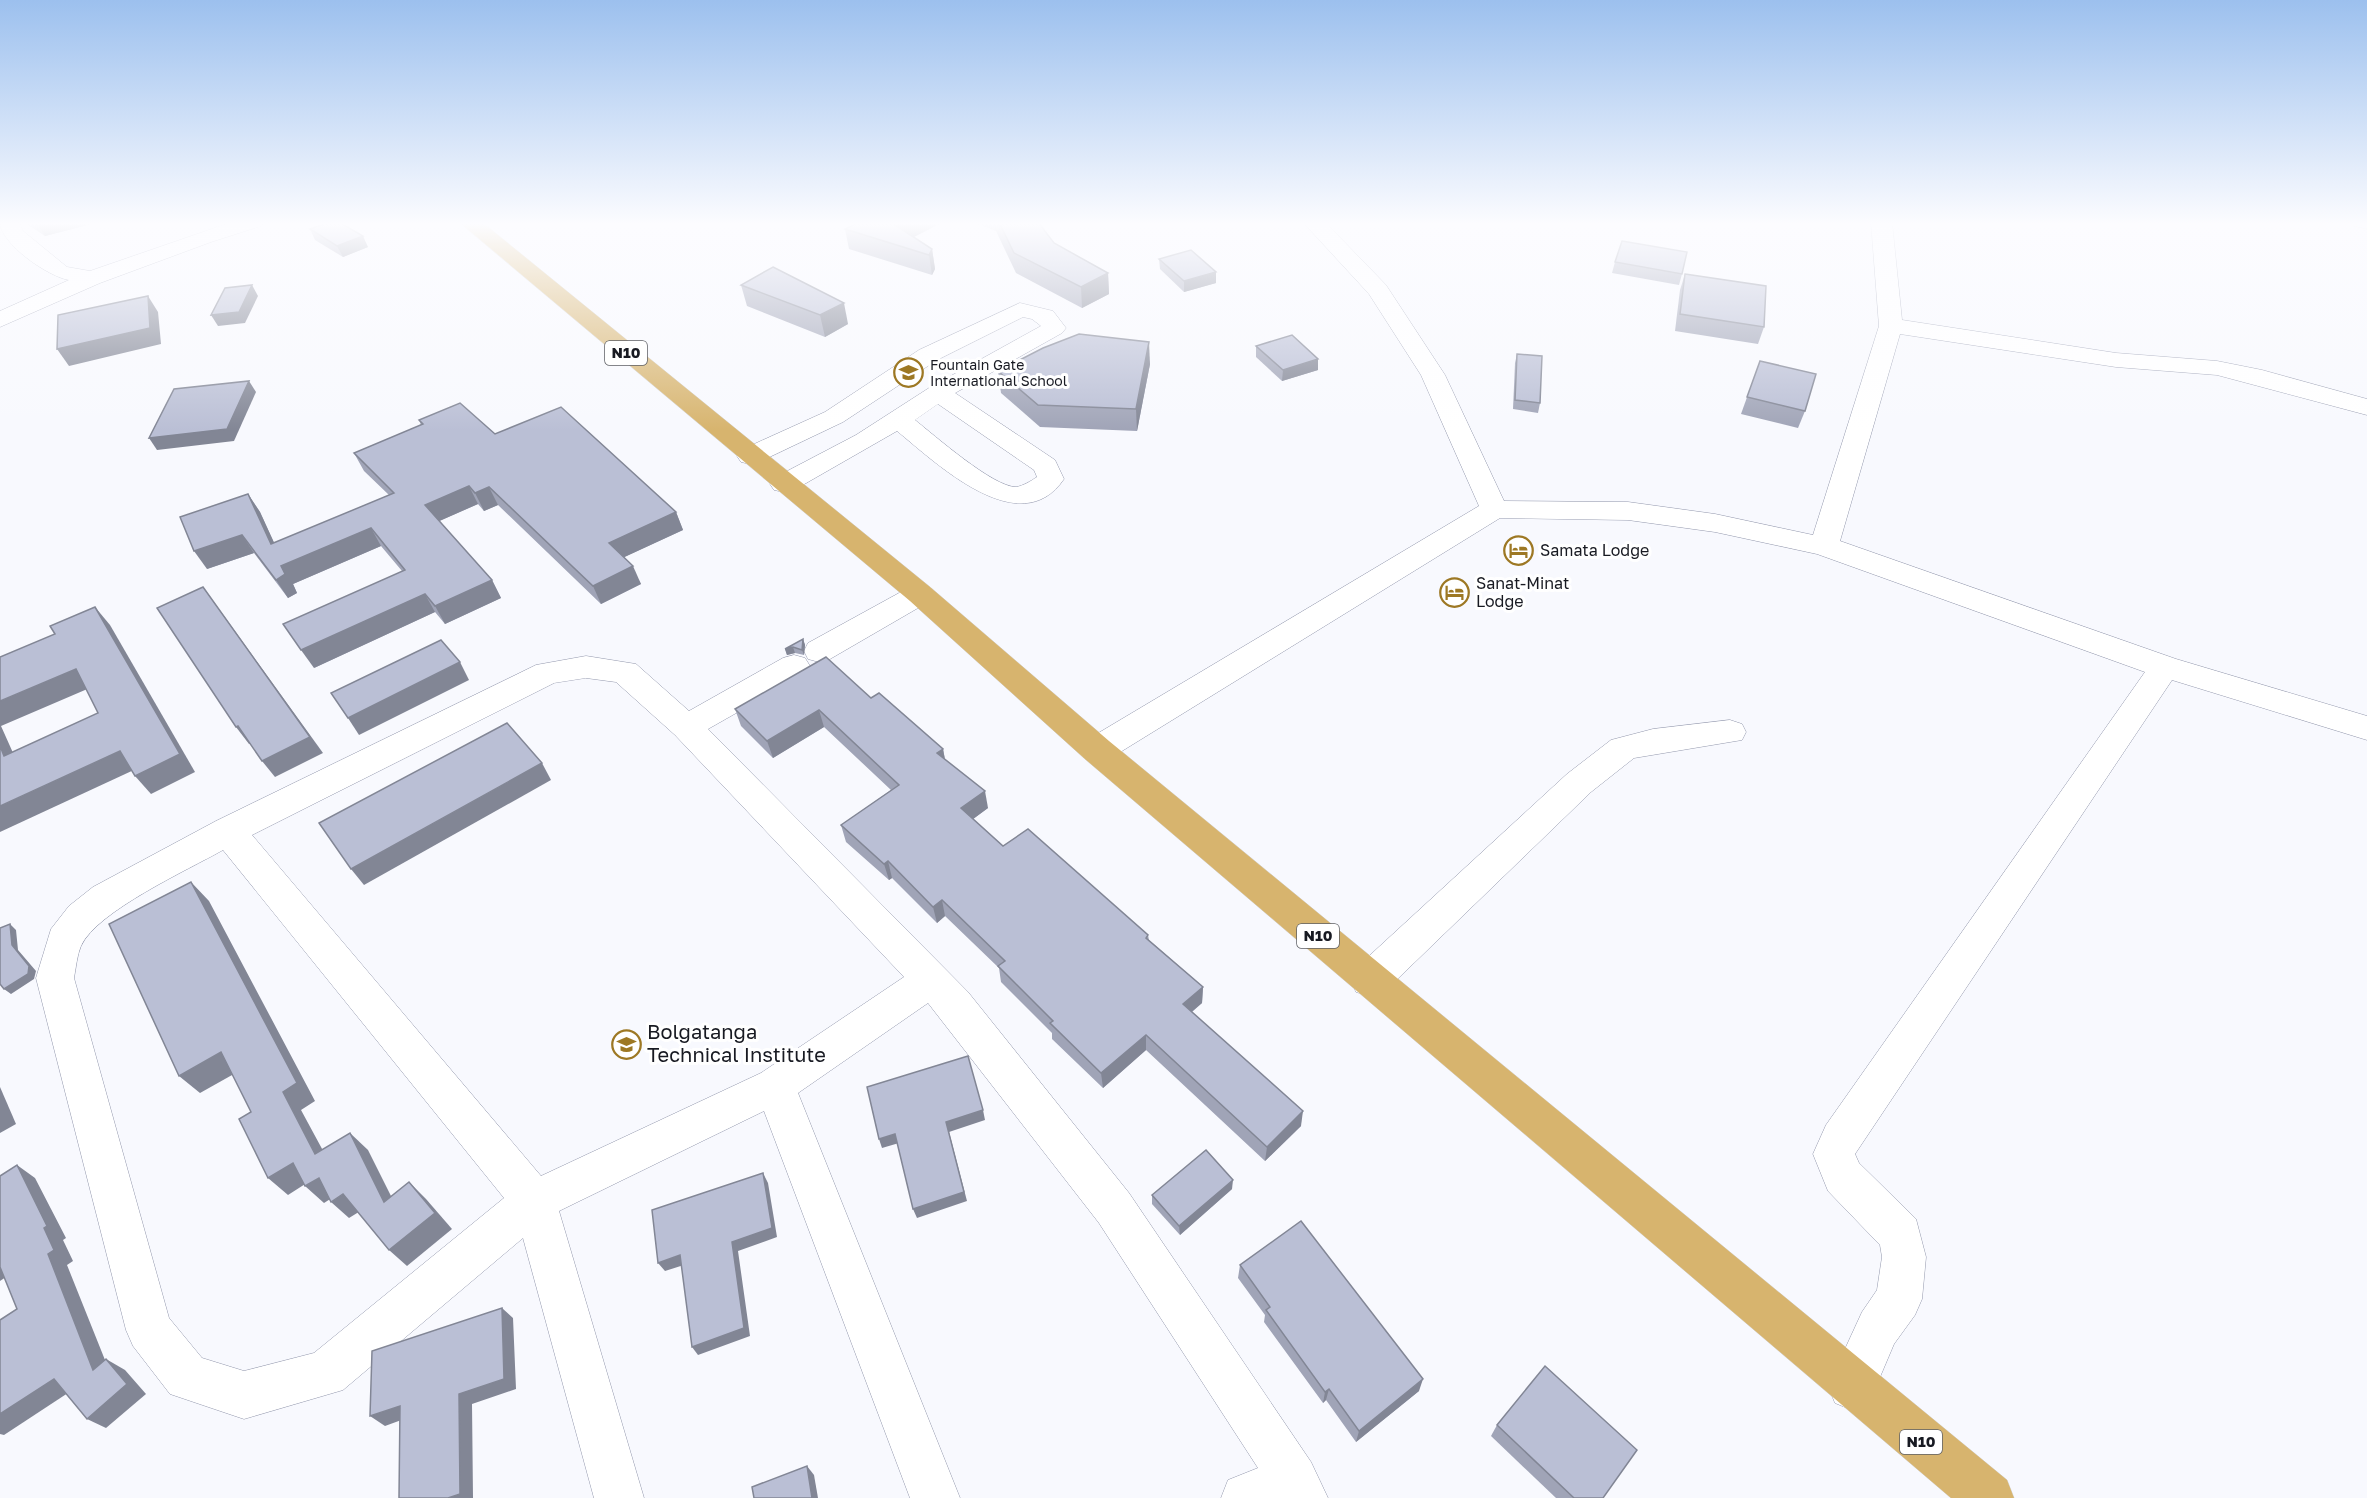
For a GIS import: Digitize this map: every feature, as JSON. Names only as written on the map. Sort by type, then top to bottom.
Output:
[{"type":"highway","name":"N10","points":[[553,292],[920,594],[1097,750],[1852,1386],[1989,1498]]},
{"type":"street","points":[[0,320],[62,292]]},
{"type":"street","points":[[1379,292],[1433,375],[1494,509]]},
{"type":"street","points":[[1824,546],[1891,326],[1888,292]]},
{"type":"street","points":[[750,456],[834,417],[928,355],[1020,310],[1035,311],[1051,319],[1054,328],[938,393],[865,441],[784,484]]},
{"type":"street","points":[[1891,326],[2017,343],[2116,360],[2217,368],[2253,375],[2367,407]]},
{"type":"street","points":[[898,419],[993,491],[1013,495],[1036,491],[1052,479],[1046,466],[938,393]]},
{"type":"street","points":[[1097,750],[1494,509],[1628,511],[1715,523],[1824,546],[2165,666],[2367,728]]},
{"type":"street","points":[[686,727],[920,594]]},
{"type":"street","points":[[1852,1386],[1878,1328],[1899,1299],[1904,1257],[1900,1234],[1843,1177],[1834,1154],[1841,1139],[2165,666]]},
{"type":"street","points":[[931,980],[775,1086],[534,1201],[326,1373],[244,1395],[187,1377],[149,1330],[55,978],[64,940],[82,917],[106,898],[228,831],[547,673],[586,667],[625,672],[686,727],[931,980],[954,1004],[1114,1208],[1298,1488],[1246,1498]]},
{"type":"street","points":[[1370,980],[1579,783],[1623,749],[1653,741],[1730,732]]},
{"type":"street","points":[[228,831],[534,1201],[619,1498]]},
{"type":"street","points":[[775,1086],[935,1498]]},
{"type":"building","points":[[223,292],[249,292],[239,312],[211,315]]},
{"type":"building","points":[[759,292],[822,292],[844,303],[820,315]]},
{"type":"building","points":[[1683,292],[1766,292],[1764,327],[1680,314]]},
{"type":"building","points":[[148,296],[150,328],[57,349],[58,315]]},
{"type":"building","points":[[1079,334],[1149,342],[1136,409],[1038,405],[998,371],[1043,348]]},
{"type":"building","points":[[1292,335],[1318,359],[1283,370],[1256,346]]},
{"type":"building","points":[[1517,354],[1542,356],[1540,403],[1515,400]]},
{"type":"building","points":[[1760,361],[1816,374],[1805,411],[1747,397]]},
{"type":"building","points":[[249,381],[227,429],[149,438],[174,389]]},
{"type":"building","points":[[460,403],[495,434],[561,407],[676,512],[609,543],[633,566],[593,586],[489,487],[475,493],[469,486],[425,505],[492,580],[435,606],[425,594],[301,650],[283,624],[405,570],[371,528],[281,566],[285,574],[276,580],[242,535],[194,551],[180,517],[248,494],[271,544],[394,493],[354,453],[423,424],[419,420]]},
{"type":"building","points":[[203,587],[310,737],[262,761],[238,726],[236,727],[157,608]]},
{"type":"building","points":[[95,607],[180,754],[135,776],[120,751],[0,806],[0,746],[4,756],[98,713],[76,669],[0,701],[0,657],[55,634],[50,626]]},
{"type":"building","points":[[803,639],[802,650],[793,647],[785,649]]},
{"type":"building","points":[[441,640],[460,662],[348,718],[331,693]]},
{"type":"building","points":[[826,657],[871,698],[879,693],[943,749],[937,753],[985,791],[961,808],[1003,846],[1028,829],[1148,935],[1146,938],[1203,987],[1183,1004],[1303,1111],[1267,1147],[1146,1035],[1101,1073],[1050,1023],[1053,1021],[998,966],[1005,961],[942,900],[933,907],[888,861],[884,864],[841,825],[899,785],[819,710],[767,741],[735,709]]},
{"type":"building","points":[[507,723],[542,763],[351,869],[319,823]]},
{"type":"building","points":[[191,882],[297,1083],[283,1092],[315,1154],[350,1133],[384,1202],[409,1182],[435,1213],[389,1250],[343,1194],[331,1202],[319,1178],[305,1186],[293,1163],[268,1178],[239,1119],[251,1112],[221,1052],[179,1076],[109,924]]},
{"type":"building","points":[[10,924],[12,945],[29,966],[28,974],[4,989],[0,984],[0,928]]},
{"type":"building","points":[[968,1056],[983,1110],[946,1122],[964,1192],[913,1209],[895,1134],[879,1139],[867,1087]]},
{"type":"building","points":[[1206,1150],[1233,1180],[1179,1226],[1152,1195]]},
{"type":"building","points":[[17,1165],[47,1226],[44,1228],[54,1250],[48,1254],[93,1370],[106,1359],[127,1384],[87,1419],[54,1379],[0,1414],[0,1320],[17,1309],[0,1267],[0,1176]]},
{"type":"building","points":[[763,1173],[772,1228],[732,1242],[744,1328],[692,1347],[680,1255],[658,1263],[652,1210]]},
{"type":"building","points":[[1301,1221],[1423,1379],[1359,1431],[1329,1389],[1325,1392],[1266,1310],[1270,1307],[1240,1265]]},
{"type":"building","points":[[502,1308],[504,1379],[459,1394],[460,1494],[448,1498],[399,1498],[400,1406],[370,1416],[372,1351]]},
{"type":"building","points":[[1545,1366],[1637,1450],[1603,1498],[1574,1498],[1497,1425]]},
{"type":"building","points":[[807,1466],[812,1498],[754,1498],[752,1487]]},
{"type":"place","name":"Fountain Gate International School","points":[[909,373]]},
{"type":"place","name":"Samata Lodge","points":[[1519,550]]},
{"type":"place","name":"Sanat-Minat Lodge","points":[[1455,592]]},
{"type":"place","name":"Bolgatanga Technical Institute","points":[[626,1044]]}]
